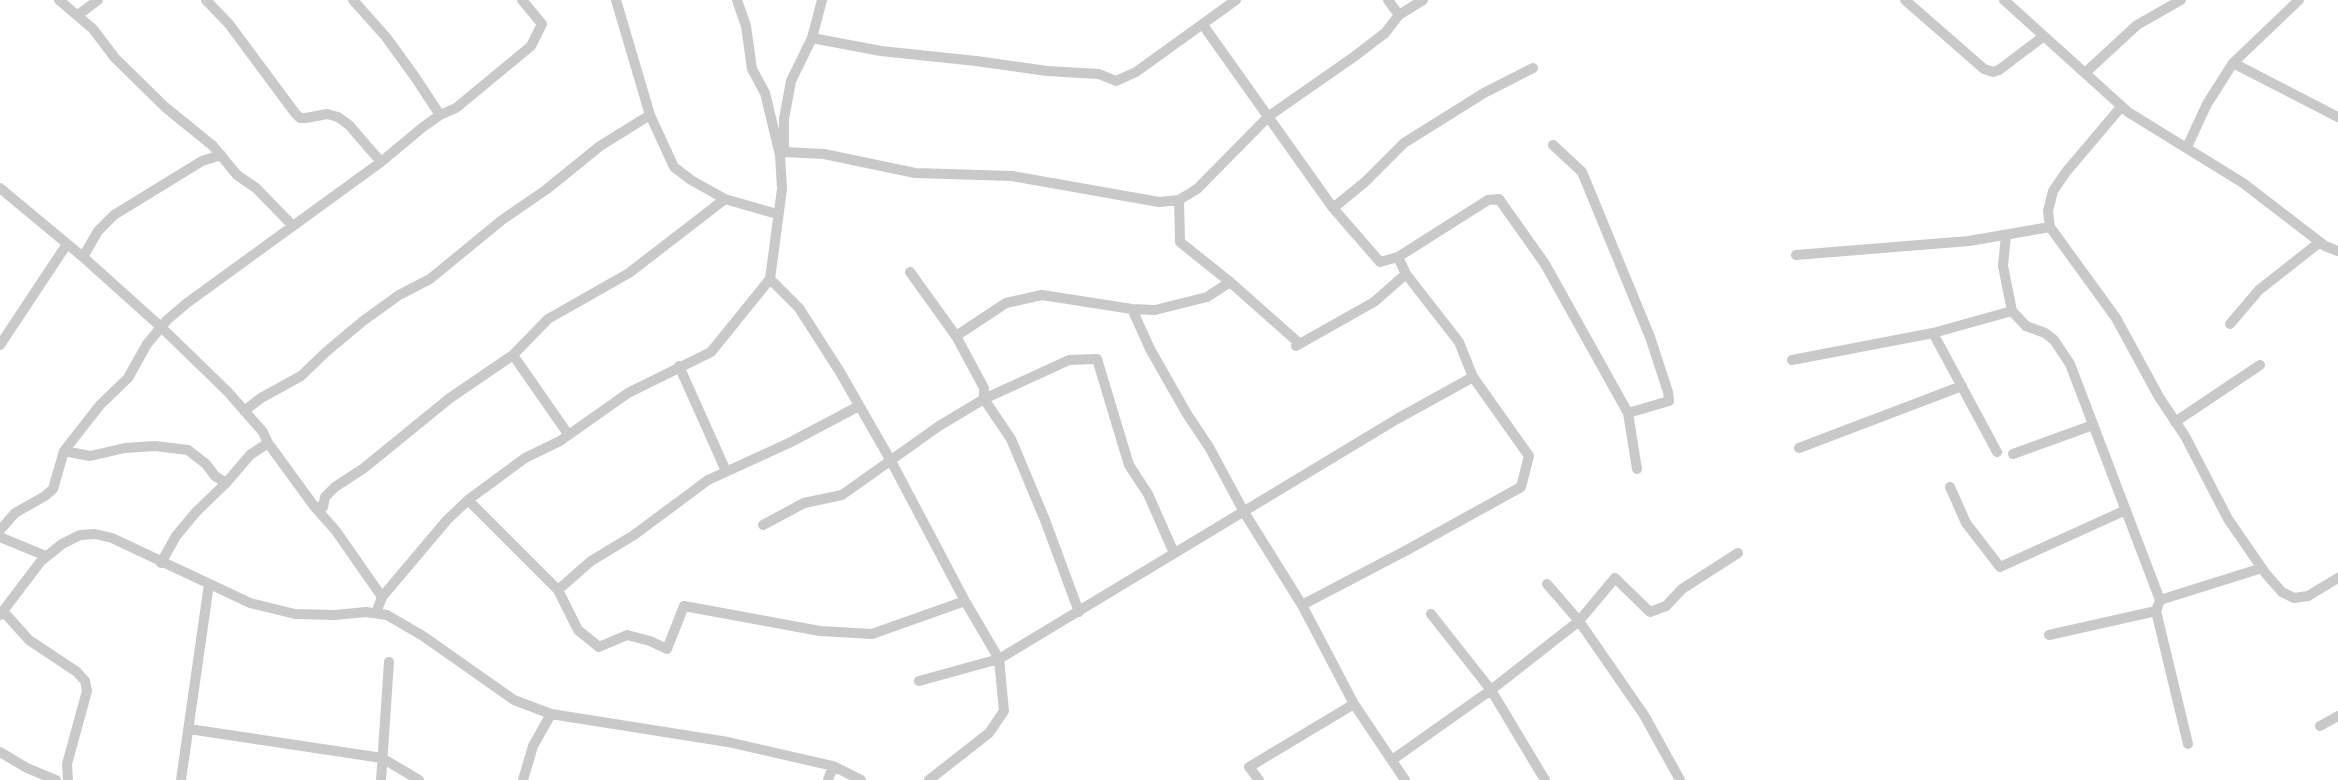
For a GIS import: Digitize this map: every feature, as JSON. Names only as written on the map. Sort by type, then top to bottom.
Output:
[{"type":"street","points":[[59,0],[93,29],[114,58],[165,107],[213,146],[237,175],[256,188],[293,226]]},
{"type":"street","points":[[78,15],[98,0]]},
{"type":"street","points":[[206,0],[229,24],[300,118],[327,114],[338,117],[349,125],[381,162]]},
{"type":"street","points":[[353,0],[386,37],[440,115]]},
{"type":"street","points":[[0,530],[15,513],[53,489],[64,451],[100,405],[128,378],[147,344],[161,327],[187,303],[381,162],[440,115],[456,108],[531,46],[542,24],[522,0]]},
{"type":"street","points":[[616,0],[650,115],[674,167],[691,180],[725,198],[777,214]]},
{"type":"street","points":[[737,0],[746,26],[752,69],[765,93],[782,154]]},
{"type":"street","points":[[376,613],[382,597],[447,520],[468,500],[525,458],[560,441],[628,393],[711,352],[770,279],[782,189],[784,119],[791,81],[812,38],[822,0]]},
{"type":"street","points":[[812,38],[881,51],[976,60],[1047,71],[1099,74],[1116,81],[1136,72],[1236,0]]},
{"type":"street","points":[[1388,0],[1399,15]]},
{"type":"street","points":[[782,154],[824,154],[915,173],[1012,176],[1159,202],[1179,200],[1197,189],[1269,117],[1385,33],[1399,15],[1423,0]]},
{"type":"street","points":[[1905,0],[1984,69],[1993,72],[1999,70],[2044,36]]},
{"type":"street","points":[[2085,73],[2138,25],[2181,0]]},
{"type":"street","points":[[2187,147],[2207,104],[2233,63],[2299,0]]},
{"type":"street","points":[[2006,1],[2121,107],[2244,183],[2320,242],[2338,250]]},
{"type":"street","points":[[1203,25],[1333,208],[1380,262],[1398,257],[1488,200],[1499,199],[1545,264],[1628,413],[1637,469]]},
{"type":"street","points":[[2233,63],[2338,117]]},
{"type":"street","points":[[1333,208],[1365,182],[1404,143],[1484,93],[1533,68]]},
{"type":"street","points":[[2121,107],[2066,172],[2053,191],[2048,211],[2050,227],[2115,318],[2202,468],[2228,519],[2262,568],[2282,592],[2294,598],[2308,596],[2338,578]]},
{"type":"street","points":[[244,411],[261,398],[301,376],[363,321],[399,295],[430,279],[502,220],[547,189],[600,146],[650,115]]},
{"type":"street","points":[[1553,145],[1582,172],[1650,337],[1668,392],[1669,401],[1628,413]]},
{"type":"street","points":[[202,161],[213,146]]},
{"type":"street","points":[[83,257],[98,231],[114,215],[202,161],[221,155]]},
{"type":"street","points":[[0,188],[83,257],[161,327],[244,411],[263,432],[268,443],[315,507],[336,531],[382,597]]},
{"type":"street","points":[[315,507],[323,507],[325,496],[335,487],[364,468],[450,398],[513,355],[548,320],[628,273],[725,198]]},
{"type":"street","points":[[1179,200],[1180,242],[1230,282],[1298,345],[1374,302],[1406,274]]},
{"type":"street","points":[[1796,255],[1969,241],[2050,227]]},
{"type":"street","points":[[2006,235],[2003,266],[2012,310],[2026,326],[2045,333],[2054,340],[2070,364],[2160,600],[2156,612],[2188,744]]},
{"type":"street","points":[[2230,324],[2259,290],[2320,242]]},
{"type":"street","points":[[0,345],[67,244]]},
{"type":"street","points":[[1302,605],[1521,487],[1529,456],[1473,377],[1459,342],[1406,274],[1398,257]]},
{"type":"street","points":[[910,272],[956,336],[984,388],[984,399],[1011,439],[1045,520],[1079,612]]},
{"type":"street","points":[[770,279],[799,308],[840,372],[999,659],[1004,711],[989,733],[929,780]]},
{"type":"street","points":[[956,336],[1006,303],[1042,295],[1132,309],[1155,310],[1207,297],[1230,282]]},
{"type":"street","points":[[1132,309],[1150,349],[1187,414],[1209,447],[1244,512],[1302,605],[1354,704],[1405,780]]},
{"type":"street","points":[[1792,360],[1933,333],[2012,310]]},
{"type":"street","points":[[1933,333],[1997,452]]},
{"type":"street","points":[[513,355],[568,434]]},
{"type":"street","points":[[763,525],[804,503],[842,495],[939,426],[984,399],[1069,360],[1097,359],[1129,465],[1148,494],[1174,553]]},
{"type":"street","points":[[2175,422],[2260,365]]},
{"type":"street","points":[[679,366],[726,471]]},
{"type":"street","points":[[919,681],[999,659],[1397,419],[1473,377]]},
{"type":"street","points":[[1799,448],[1962,386]]},
{"type":"street","points":[[558,590],[591,561],[634,535],[708,480],[789,443],[859,406]]},
{"type":"street","points":[[2013,454],[2093,425]]},
{"type":"street","points":[[161,563],[176,536],[196,512],[226,483],[250,455],[268,443]]},
{"type":"street","points":[[64,451],[90,456],[125,448],[155,446],[188,450],[206,464],[215,476],[226,483]]},
{"type":"street","points":[[1950,487],[1965,523],[2000,567],[2126,510]]},
{"type":"street","points":[[468,500],[558,590],[578,630],[599,647],[627,635],[651,641],[667,649],[684,606],[819,631],[872,634],[965,601]]},
{"type":"street","points":[[68,780],[67,764],[87,691],[85,681],[76,672],[29,640],[1,613],[46,556],[62,543],[80,535],[94,534],[112,538],[250,603],[295,614],[376,613],[399,621],[514,700],[551,714],[728,742],[833,766],[861,780]]},
{"type":"street","points":[[0,537],[46,556]]},
{"type":"street","points":[[1392,760],[1491,690],[1579,621],[1616,578],[1650,612],[1666,606],[1682,589],[1738,554]]},
{"type":"street","points":[[2160,600],[2262,568]]},
{"type":"street","points":[[181,780],[209,584]]},
{"type":"street","points":[[1547,584],[1579,621],[1644,715],[1680,780]]},
{"type":"street","points":[[2049,635],[2156,612]]},
{"type":"street","points":[[1431,614],[1491,690],[1545,780]]},
{"type":"street","points":[[381,780],[388,663]]},
{"type":"street","points":[[1259,780],[1249,767],[1354,704]]},
{"type":"street","points":[[523,780],[533,746],[551,714]]},
{"type":"street","points":[[2320,726],[2338,716]]},
{"type":"street","points":[[189,729],[382,758],[418,780]]},
{"type":"street","points":[[0,752],[27,768],[56,780]]},
{"type":"street","points":[[828,780],[833,766]]}]
